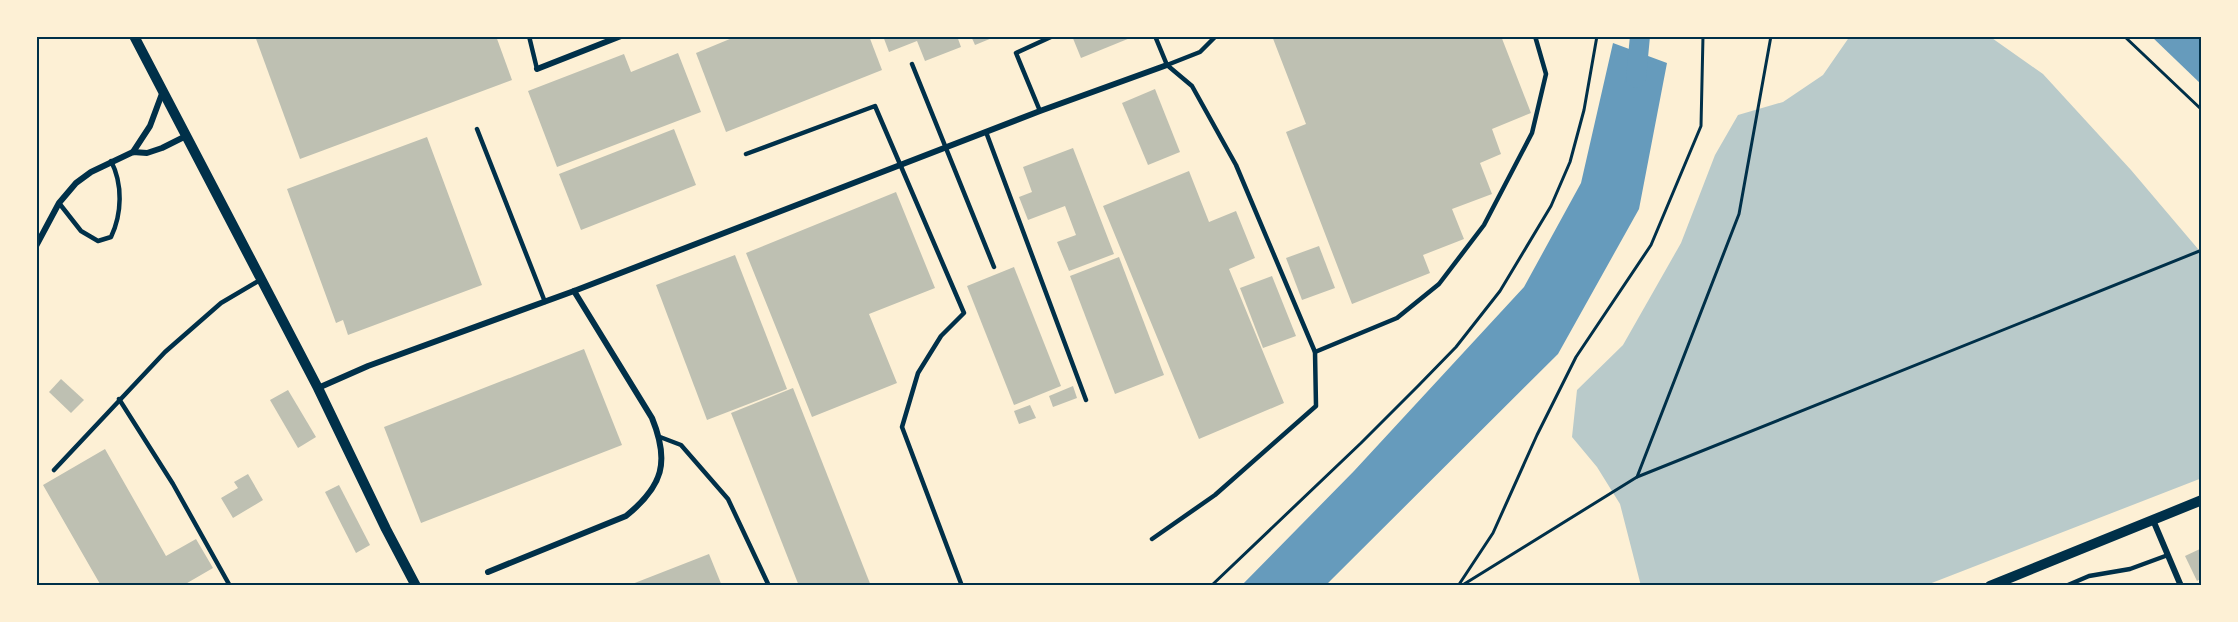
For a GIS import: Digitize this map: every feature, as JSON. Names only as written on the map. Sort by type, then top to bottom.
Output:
[{"type":"street","points":[[134,36],[318,388],[416,586]]},
{"type":"street","points":[[537,69],[610,38],[621,36]]},
{"type":"street","points":[[318,388],[368,366],[545,302],[1040,111],[1167,65]]},
{"type":"street","points":[[134,152],[150,126],[163,91]]},
{"type":"street","points":[[36,246],[60,203],[76,183],[91,171],[134,152],[147,153],[162,148],[186,136]]},
{"type":"street","points":[[488,572],[626,516],[643,501],[657,481],[662,459],[660,437],[652,418],[573,291]]},
{"type":"street","points":[[1990,586],[2202,500]]},
{"type":"street","points":[[2153,520],[2181,586]]},
{"type":"lane","points":[[529,36],[537,69]]},
{"type":"lane","points":[[1040,111],[1016,53],[1053,36]]},
{"type":"lane","points":[[1152,539],[1215,495],[1316,406],[1315,352],[1236,165],[1192,86],[1167,65],[1155,36]]},
{"type":"lane","points":[[1167,65],[1200,52],[1216,36]]},
{"type":"lane","points":[[1315,352],[1397,318],[1439,284],[1484,225],[1532,133],[1546,74],[1534,36]]},
{"type":"lane","points":[[912,64],[994,267]]},
{"type":"lane","points":[[746,154],[875,106],[964,313],[941,336],[918,373],[902,427],[962,586]]},
{"type":"lane","points":[[477,129],[545,302]]},
{"type":"lane","points":[[986,132],[1086,400]]},
{"type":"lane","points":[[60,203],[81,231],[98,241],[111,237],[118,222],[119,184],[117,172],[111,161]]},
{"type":"lane","points":[[54,470],[165,352],[221,303],[262,279]]},
{"type":"lane","points":[[119,399],[173,484],[230,586]]},
{"type":"lane","points":[[660,437],[681,445],[728,499],[769,586]]},
{"type":"lane","points":[[2068,585],[2089,576],[2130,569],[2168,555]]},
{"type":"path","points":[[1211,586],[1361,443],[1456,347],[1500,291],[1551,206],[1570,162],[1584,110],[1597,36]]},
{"type":"path","points":[[1460,586],[1493,533],[1537,435],[1576,357],[1652,245],[1701,126],[1703,36]]},
{"type":"path","points":[[1637,477],[1739,214],[1771,36]]},
{"type":"path","points":[[2124,36],[2202,110]]},
{"type":"path","points":[[1460,586],[1637,477],[2202,250]]},
{"type":"shaded area","points":[[1850,36],[1989,36],[2043,74],[2131,170],[2198,249],[2202,256],[2202,478],[1924,586],[1641,586],[1620,504],[1597,467],[1572,437],[1577,390],[1623,345],[1681,243],[1715,155],[1738,115],[1783,102],[1823,75]]},
{"type":"water","points":[[2151,36],[2202,36],[2202,85]]},
{"type":"water","points":[[1613,43],[1667,63],[1639,209],[1558,354],[1325,586],[1241,586],[1354,471],[1524,287],[1581,183]]},
{"type":"building","points":[[255,36],[496,36],[512,80],[300,159]]},
{"type":"building","points":[[737,36],[869,36],[882,70],[726,132],[696,53]]},
{"type":"building","points":[[883,36],[957,36],[961,47],[925,61],[917,41],[889,52]]},
{"type":"building","points":[[971,36],[997,36],[975,45]]},
{"type":"building","points":[[1072,36],[1135,36],[1081,58]]},
{"type":"building","points":[[1272,36],[1501,36],[1531,113],[1492,129],[1501,154],[1480,163],[1492,194],[1452,209],[1464,239],[1423,255],[1430,273],[1352,304],[1286,132],[1306,124]]},
{"type":"building","points":[[678,53],[701,112],[557,167],[528,91],[624,54],[631,72]]},
{"type":"building","points":[[1155,89],[1180,152],[1148,165],[1122,103]]},
{"type":"building","points":[[674,129],[696,185],[581,230],[559,174]]},
{"type":"building","points":[[427,137],[482,285],[348,335],[343,320],[336,323],[287,189]]},
{"type":"building","points":[[1073,148],[1114,254],[1069,271],[1057,242],[1076,235],[1065,206],[1028,220],[1019,197],[1032,192],[1023,167]]},
{"type":"building","points":[[1189,171],[1209,222],[1236,211],[1255,258],[1229,269],[1284,403],[1199,439],[1103,206]]},
{"type":"building","points":[[896,192],[935,288],[869,314],[897,383],[812,417],[746,253]]},
{"type":"building","points":[[1319,246],[1335,288],[1302,300],[1286,258]]},
{"type":"building","points":[[735,255],[787,389],[707,420],[656,285]]},
{"type":"building","points":[[1119,257],[1164,375],[1115,394],[1070,276]]},
{"type":"building","points":[[1014,267],[1061,386],[1014,405],[967,286]]},
{"type":"building","points":[[1272,276],[1296,336],[1263,348],[1240,288]]},
{"type":"building","points":[[584,349],[622,445],[421,523],[384,427]]},
{"type":"building","points":[[61,379],[84,400],[71,413],[49,392]]},
{"type":"building","points":[[1073,386],[1077,398],[1053,407],[1049,396]]},
{"type":"building","points":[[793,388],[871,586],[799,586],[731,413]]},
{"type":"building","points":[[288,390],[316,437],[298,448],[270,400]]},
{"type":"building","points":[[1030,405],[1036,418],[1019,424],[1014,411]]},
{"type":"building","points":[[105,449],[166,556],[196,539],[213,568],[182,586],[97,586],[100,584],[43,485]]},
{"type":"building","points":[[248,474],[263,500],[233,518],[221,498],[238,488],[234,482]]},
{"type":"building","points":[[339,485],[370,545],[356,553],[325,492]]},
{"type":"building","points":[[2202,548],[2202,578],[2197,581],[2185,556]]},
{"type":"building","points":[[709,554],[722,586],[627,586]]},
{"type":"waterway","points":[[1636,78],[1640,36]]}]
